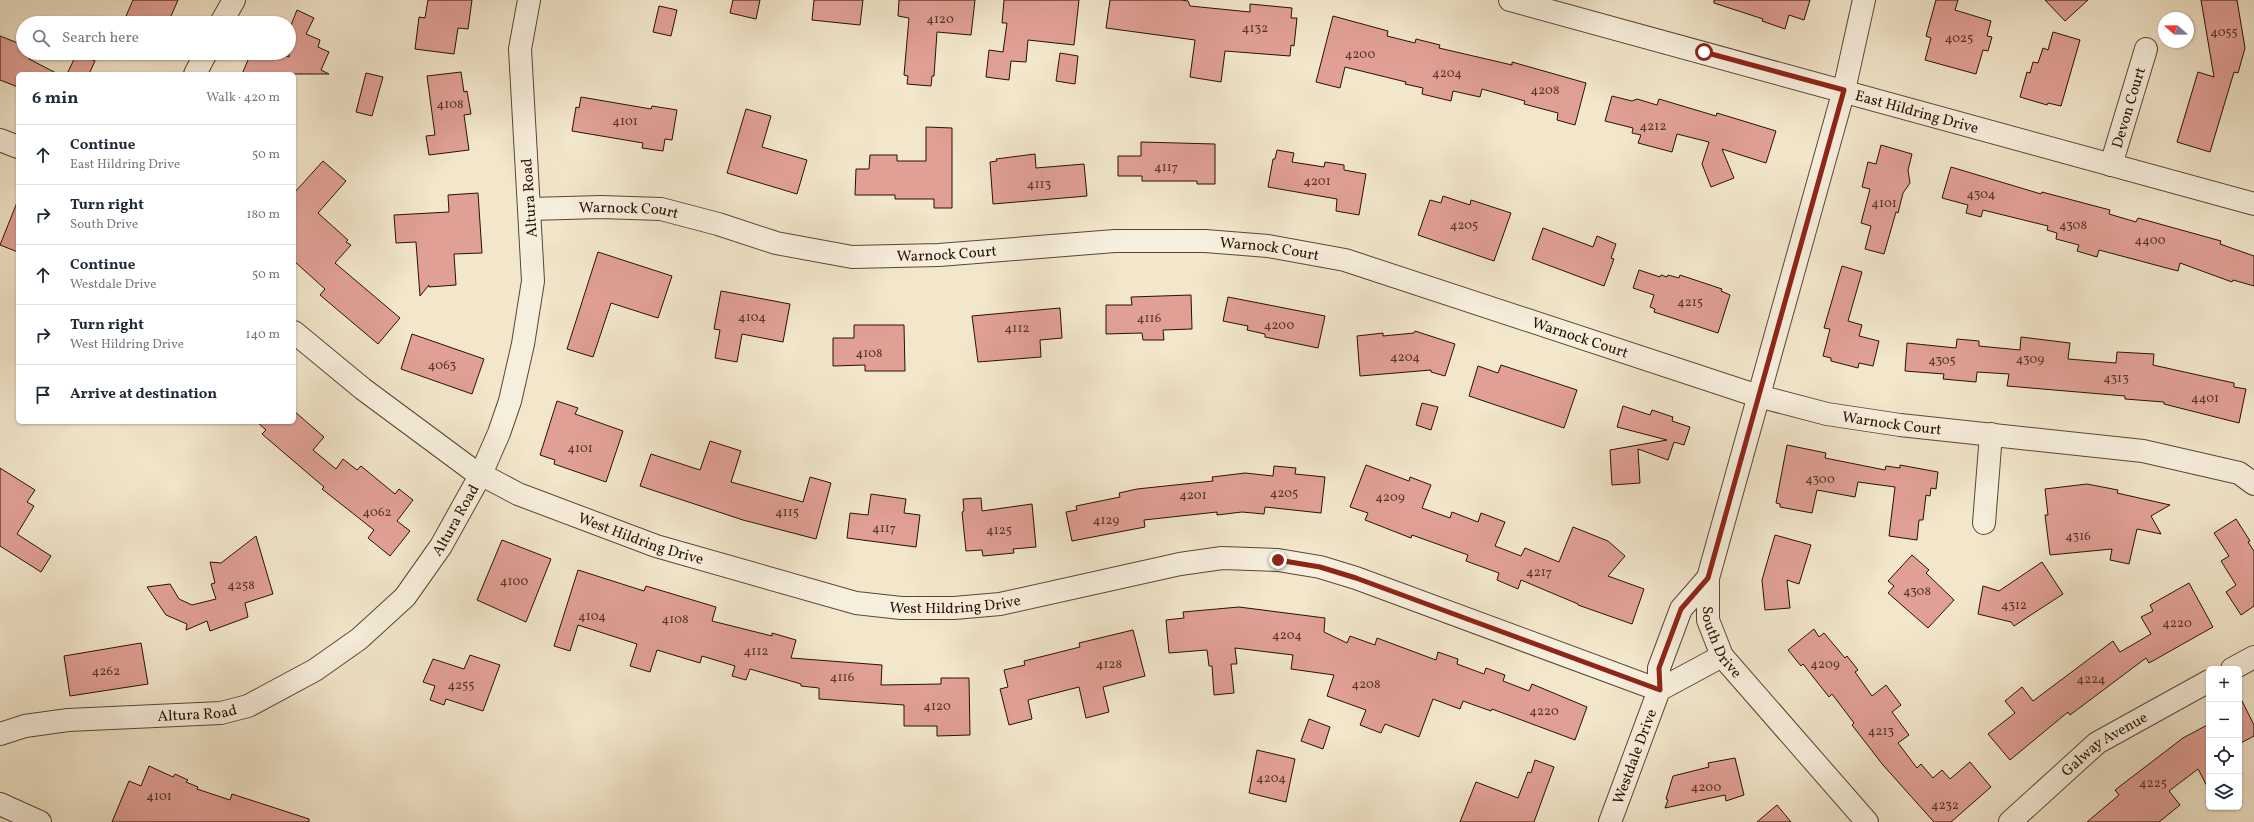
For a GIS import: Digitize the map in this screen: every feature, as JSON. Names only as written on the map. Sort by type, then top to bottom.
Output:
[{"type":"street","points":[[226,16],[234,0]]},
{"type":"street","name":"Altura Road","points":[[0,734],[25,726],[68,720],[221,713],[248,706],[315,670],[359,639],[404,597],[441,546],[481,474],[499,433],[510,401],[523,344],[534,281],[520,49],[529,0]]},
{"type":"street","name":"East Hildring Drive","points":[[1510,0],[1844,90],[2254,204]]},
{"type":"street","name":"South Drive","points":[[1864,0],[1844,90],[1708,578],[1708,620],[1722,656],[1868,822]]},
{"type":"street","name":"Devon Court","points":[[2111,165],[2146,49]]},
{"type":"street","points":[[196,72],[202,60]]},
{"type":"street","points":[[0,140],[16,147]]},
{"type":"street","name":"Warnock Court","points":[[530,209],[601,207],[661,209],[718,224],[776,243],[852,257],[939,255],[1115,241],[1205,241],[1268,246],[1344,260],[1758,396],[1827,414],[1900,424],[2143,451],[2240,473],[2254,484]]},
{"type":"street","name":"West Hildring Drive","points":[[296,334],[363,389],[481,474],[518,494],[656,546],[856,603],[900,608],[946,608],[1000,604],[1180,564],[1222,558],[1278,560],[1320,567],[1356,578],[1660,690]]},
{"type":"street","points":[[1984,523],[1991,434]]},
{"type":"street","name":"Westdale Drive","points":[[1610,822],[1660,690],[1659,668],[1681,609],[1708,578]]},
{"type":"street","name":"Westdale Drive","points":[[1660,690],[1722,656]]},
{"type":"street","points":[[2238,666],[2254,657]]},
{"type":"street","name":"Galway Avenue","points":[[2010,822],[2097,743],[2206,683]]},
{"type":"street","points":[[0,804],[40,822]]},
{"type":"building","points":[[133,0],[178,0],[171,16],[126,16]]},
{"type":"building","points":[[428,0],[472,0],[468,29],[458,28],[454,54],[415,49],[419,17],[425,18]]},
{"type":"building","points":[[733,0],[760,0],[756,19],[730,13]]},
{"type":"building","points":[[814,0],[863,0],[860,25],[812,20]]},
{"type":"building","points":[[899,0],[975,0],[971,35],[937,32],[934,76],[932,76],[931,86],[907,84],[908,76],[904,75],[909,18],[898,16]]},
{"type":"building","points":[[1004,0],[1079,0],[1074,45],[1028,40],[1026,62],[1011,61],[1009,80],[986,77],[989,50],[1003,52],[1007,23],[1002,23]]},
{"type":"building","points":[[1110,0],[1181,0],[1188,1],[1190,6],[1250,12],[1250,4],[1292,8],[1291,18],[1297,18],[1294,46],[1291,45],[1290,56],[1225,51],[1221,82],[1190,77],[1195,40],[1106,28]]},
{"type":"building","points":[[1714,0],[1810,0],[1804,20],[1789,15],[1785,29],[1762,21],[1763,19],[1714,3]]},
{"type":"building","points":[[1936,0],[1958,0],[1955,10],[1991,21],[1987,36],[1992,37],[1988,51],[1983,50],[1976,74],[1925,60],[1931,38],[1926,36]]},
{"type":"building","points":[[2045,0],[2088,0],[2065,21]]},
{"type":"building","points":[[2201,0],[2237,0],[2245,48],[2238,73],[2234,72],[2210,152],[2177,142],[2198,72],[2214,77]]},
{"type":"building","points":[[659,6],[677,10],[671,36],[653,32]]},
{"type":"building","points":[[297,10],[314,18],[306,34],[320,40],[318,47],[329,52],[321,70],[329,74],[296,74],[296,72],[243,72],[248,60],[296,60],[296,16],[295,16]]},
{"type":"building","points":[[1333,16],[1388,31],[1387,36],[1415,43],[1416,39],[1440,45],[1439,48],[1512,65],[1512,62],[1586,83],[1575,125],[1557,120],[1558,113],[1524,104],[1525,101],[1482,89],[1480,97],[1453,91],[1451,101],[1422,94],[1423,88],[1405,84],[1406,82],[1345,67],[1340,88],[1316,82]]},
{"type":"building","points":[[2053,32],[2080,40],[2061,106],[2048,103],[2047,105],[2020,97],[2027,72],[2030,73],[2033,62],[2038,63],[2043,48],[2048,50]]},
{"type":"building","points":[[0,36],[16,42],[16,60],[31,60],[54,72],[16,72],[16,86],[0,80]]},
{"type":"building","points":[[1060,53],[1078,56],[1075,84],[1056,81]]},
{"type":"building","points":[[74,60],[95,61],[90,72],[68,72]]},
{"type":"building","points":[[461,72],[464,92],[467,91],[471,114],[464,115],[469,150],[429,155],[426,136],[435,135],[427,76]]},
{"type":"building","points":[[366,73],[383,77],[372,116],[356,112]]},
{"type":"building","points":[[1612,96],[1632,101],[1637,99],[1657,105],[1659,99],[1716,116],[1717,113],[1776,131],[1766,163],[1722,149],[1734,178],[1711,187],[1702,164],[1709,142],[1677,134],[1672,152],[1638,143],[1641,135],[1632,133],[1633,128],[1605,121]]},
{"type":"building","points":[[581,97],[651,109],[652,106],[677,110],[672,140],[665,139],[663,151],[642,148],[643,143],[572,131],[576,107],[579,108]]},
{"type":"building","points":[[746,109],[771,116],[762,147],[807,160],[797,194],[727,173]]},
{"type":"building","points":[[926,127],[952,128],[952,208],[934,208],[934,199],[895,199],[895,195],[855,195],[856,169],[869,169],[870,155],[897,155],[897,161],[926,161]]},
{"type":"building","points":[[1141,142],[1215,144],[1215,184],[1197,184],[1197,181],[1142,181],[1142,176],[1118,176],[1118,156],[1141,156]]},
{"type":"building","points":[[1881,145],[1912,154],[1908,170],[1910,183],[1903,193],[1898,213],[1896,212],[1884,254],[1865,249],[1871,226],[1861,223],[1870,189],[1862,187],[1868,162],[1876,164]]},
{"type":"building","points":[[1277,150],[1294,153],[1292,162],[1324,167],[1325,162],[1344,165],[1344,170],[1366,174],[1359,215],[1336,211],[1337,199],[1268,187],[1273,159],[1275,159]]},
{"type":"building","points":[[1035,154],[1036,168],[1084,164],[1087,196],[993,204],[990,162],[997,161],[996,159]]},
{"type":"building","points":[[323,161],[346,181],[318,213],[348,240],[346,242],[351,245],[335,263],[400,318],[378,344],[320,295],[325,289],[296,263],[296,191]]},
{"type":"building","points":[[1951,167],[2041,194],[2042,192],[2110,210],[2109,214],[2136,222],[2138,218],[2221,241],[2220,244],[2254,256],[2254,286],[2233,280],[2232,282],[2180,263],[2178,271],[2099,250],[2097,257],[2077,251],[2079,245],[2056,239],[2057,233],[2047,230],[2048,226],[1983,210],[1981,217],[1966,213],[1968,205],[1942,198]]},
{"type":"building","points":[[478,193],[482,253],[454,254],[456,285],[429,287],[429,285],[420,296],[416,242],[396,243],[394,215],[449,212],[448,195]]},
{"type":"building","points":[[1443,196],[1470,205],[1471,200],[1511,213],[1494,261],[1418,235],[1430,200],[1441,203]]},
{"type":"building","points":[[16,205],[16,251],[0,245]]},
{"type":"building","points":[[1543,228],[1593,247],[1597,236],[1616,244],[1611,258],[1614,259],[1604,286],[1532,259]]},
{"type":"building","points":[[598,252],[672,276],[658,318],[611,303],[593,357],[567,349]]},
{"type":"building","points":[[1842,266],[1862,272],[1848,321],[1862,325],[1859,336],[1879,341],[1873,366],[1859,363],[1858,368],[1831,361],[1831,358],[1823,356],[1830,329],[1824,328]]},
{"type":"building","points":[[1639,270],[1660,277],[1661,275],[1667,277],[1668,275],[1679,278],[1680,275],[1722,289],[1721,291],[1730,295],[1718,333],[1654,312],[1655,309],[1650,307],[1654,295],[1633,288]]},
{"type":"building","points":[[721,291],[790,304],[783,342],[742,334],[737,362],[715,358],[720,330],[714,329]]},
{"type":"building","points":[[1191,295],[1192,329],[1163,330],[1164,340],[1143,340],[1142,333],[1106,334],[1106,305],[1132,305],[1131,297]]},
{"type":"building","points":[[1228,297],[1325,316],[1318,348],[1265,337],[1265,334],[1247,330],[1248,326],[1223,321]]},
{"type":"building","points":[[1060,308],[1062,338],[1040,340],[1041,357],[978,362],[972,316]]},
{"type":"building","points":[[854,325],[904,325],[905,371],[865,371],[865,365],[833,366],[833,338],[854,338]]},
{"type":"building","points":[[1415,331],[1455,344],[1445,376],[1431,372],[1431,370],[1360,376],[1357,336],[1383,333],[1383,336],[1414,333]]},
{"type":"building","points":[[412,334],[484,359],[472,394],[401,369]]},
{"type":"building","points":[[2021,337],[2070,343],[2068,359],[2116,363],[2117,352],[2154,354],[2153,365],[2234,383],[2234,387],[2246,389],[2239,423],[2164,404],[2164,402],[2125,399],[2125,396],[2007,386],[2009,374],[1977,372],[1976,382],[1943,379],[1944,374],[1905,371],[1907,343],[1956,348],[1957,339],[1979,341],[1979,346],[2020,350]]},
{"type":"building","points":[[1501,365],[1577,390],[1564,428],[1469,396],[1478,366],[1498,373]]},
{"type":"building","points":[[557,401],[578,408],[575,414],[623,431],[606,482],[554,464],[555,460],[540,455]]},
{"type":"building","points":[[1422,403],[1438,407],[1431,430],[1416,425]]},
{"type":"building","points":[[1623,406],[1650,415],[1652,410],[1673,417],[1672,421],[1690,427],[1684,445],[1674,442],[1668,460],[1638,449],[1640,483],[1612,485],[1610,450],[1667,440],[1617,427]]},
{"type":"building","points":[[296,413],[324,437],[313,450],[336,469],[343,459],[357,470],[361,466],[395,494],[399,489],[413,500],[397,521],[410,531],[390,556],[368,538],[374,530],[322,489],[324,487],[262,434],[266,430],[259,424],[296,424]]},
{"type":"building","points":[[710,441],[741,451],[731,482],[803,502],[810,477],[831,483],[816,539],[743,520],[640,486],[651,454],[700,470]]},
{"type":"building","points":[[1787,445],[1826,453],[1825,458],[1885,470],[1886,466],[1900,468],[1900,465],[1938,472],[1936,489],[1931,488],[1930,496],[1926,495],[1923,520],[1919,520],[1917,540],[1889,536],[1895,487],[1858,482],[1855,497],[1817,490],[1812,513],[1780,507],[1780,504],[1776,503]]},
{"type":"building","points":[[1366,465],[1409,481],[1410,477],[1431,485],[1422,508],[1450,518],[1452,512],[1478,522],[1481,513],[1505,522],[1495,546],[1521,556],[1525,548],[1559,562],[1573,527],[1608,541],[1625,556],[1608,576],[1644,589],[1632,624],[1578,605],[1521,580],[1518,589],[1497,580],[1499,573],[1466,561],[1468,555],[1412,535],[1411,538],[1365,520],[1368,513],[1350,507]]},
{"type":"building","points":[[1274,466],[1296,468],[1295,474],[1325,477],[1321,513],[1265,507],[1264,514],[1242,512],[1217,515],[1217,512],[1144,520],[1145,527],[1072,541],[1066,512],[1077,510],[1076,506],[1120,497],[1119,493],[1137,489],[1213,481],[1212,477],[1245,473],[1273,476]]},
{"type":"building","points":[[0,468],[35,490],[27,502],[34,506],[17,534],[51,556],[41,572],[0,546]]},
{"type":"building","points":[[2087,484],[2118,490],[2117,493],[2170,505],[2151,516],[2161,534],[2137,529],[2129,564],[2110,560],[2112,549],[2050,555],[2045,515],[2048,515],[2045,489]]},
{"type":"building","points":[[871,494],[906,499],[904,513],[920,515],[916,547],[847,538],[850,513],[868,515]]},
{"type":"building","points":[[981,498],[982,511],[1032,504],[1036,547],[1013,549],[1014,553],[983,556],[982,550],[966,551],[962,512],[964,511],[963,499]]},
{"type":"building","points":[[2236,519],[2250,541],[2248,542],[2254,551],[2254,606],[2241,615],[2226,592],[2236,585],[2221,561],[2229,556],[2214,533]]},
{"type":"building","points":[[1775,535],[1811,545],[1799,584],[1787,580],[1790,608],[1765,610],[1762,580]]},
{"type":"building","points":[[256,536],[273,594],[245,603],[248,617],[210,631],[207,621],[186,630],[187,624],[166,615],[147,587],[170,584],[179,599],[192,605],[216,599],[211,584],[215,583],[210,562],[221,563]]},
{"type":"building","points":[[502,540],[551,559],[526,622],[477,600]]},
{"type":"building","points":[[1912,555],[1929,570],[1926,573],[1954,600],[1928,628],[1888,593],[1894,586],[1888,581]]},
{"type":"building","points":[[2042,562],[2063,594],[2014,626],[2011,622],[1978,614],[1983,586],[1999,591]]},
{"type":"building","points":[[578,570],[644,591],[646,586],[716,607],[712,621],[772,636],[772,633],[796,640],[791,658],[882,665],[881,685],[941,684],[941,678],[969,678],[970,735],[937,736],[937,726],[904,726],[904,705],[819,699],[819,688],[801,686],[801,684],[750,669],[746,680],[732,676],[735,666],[702,656],[700,663],[657,650],[650,672],[630,666],[637,644],[578,625],[570,651],[554,646]]},
{"type":"building","points":[[2189,583],[2213,627],[2149,663],[2146,658],[2070,715],[2068,712],[2010,760],[1988,734],[2015,713],[2005,701],[2022,687],[2033,701],[2113,641],[2120,652],[2151,634],[2141,617],[2153,611],[2150,605]]},
{"type":"building","points":[[1239,607],[1325,618],[1324,632],[1347,643],[1350,636],[1375,645],[1377,638],[1436,660],[1438,652],[1458,659],[1457,664],[1484,674],[1486,668],[1505,675],[1503,681],[1529,691],[1532,684],[1587,707],[1575,740],[1492,709],[1491,711],[1463,701],[1460,709],[1433,699],[1419,737],[1385,724],[1381,733],[1360,725],[1366,710],[1327,696],[1334,675],[1291,669],[1293,655],[1235,648],[1237,664],[1231,664],[1234,693],[1214,695],[1212,666],[1209,666],[1207,650],[1169,653],[1166,620],[1184,618],[1183,612]]},
{"type":"building","points":[[1814,629],[1819,637],[1824,633],[1845,658],[1847,656],[1858,670],[1855,672],[1872,696],[1886,685],[1901,705],[1892,712],[1909,735],[1898,743],[1917,768],[1921,764],[1933,778],[1942,770],[1950,779],[1970,762],[1991,787],[1951,822],[1934,822],[1883,765],[1852,725],[1854,723],[1832,694],[1829,697],[1803,664],[1801,666],[1788,650]]},
{"type":"building","points":[[1133,630],[1145,676],[1103,687],[1109,712],[1086,718],[1079,687],[1028,700],[1032,719],[1009,725],[1000,689],[1008,687],[1004,670],[1025,665],[1024,661],[1080,647],[1079,643]]},
{"type":"building","points":[[141,643],[148,684],[70,696],[64,656]]},
{"type":"building","points":[[470,655],[500,665],[483,711],[446,699],[444,705],[430,700],[435,686],[423,682],[433,659],[464,669]]},
{"type":"building","points":[[2242,701],[2254,725],[2254,736],[2242,742]]},
{"type":"building","points":[[1309,719],[1330,727],[1323,749],[1301,741]]},
{"type":"building","points":[[2206,726],[2206,784],[2198,769],[2169,791],[2180,805],[2159,822],[2087,822],[2119,795],[2115,790],[2183,738]]},
{"type":"building","points":[[1257,750],[1295,759],[1286,802],[1249,793]]},
{"type":"building","points":[[1735,758],[1744,795],[1726,801],[1725,795],[1665,808],[1668,800],[1666,799],[1673,776],[1709,767],[1708,763]]},
{"type":"building","points":[[1535,760],[1554,767],[1534,822],[1460,822],[1476,782],[1518,798],[1528,772],[1531,773]]},
{"type":"building","points":[[149,766],[173,777],[175,774],[188,780],[186,782],[198,787],[197,789],[230,800],[232,794],[309,819],[309,822],[112,822],[129,781],[141,786]]},
{"type":"building","points":[[1777,805],[1791,822],[1757,822]]},
{"type":"route","points":[[1278,560],[1320,567],[1356,578],[1660,690],[1659,668],[1681,609],[1708,578],[1844,90],[1704,52]]}]
